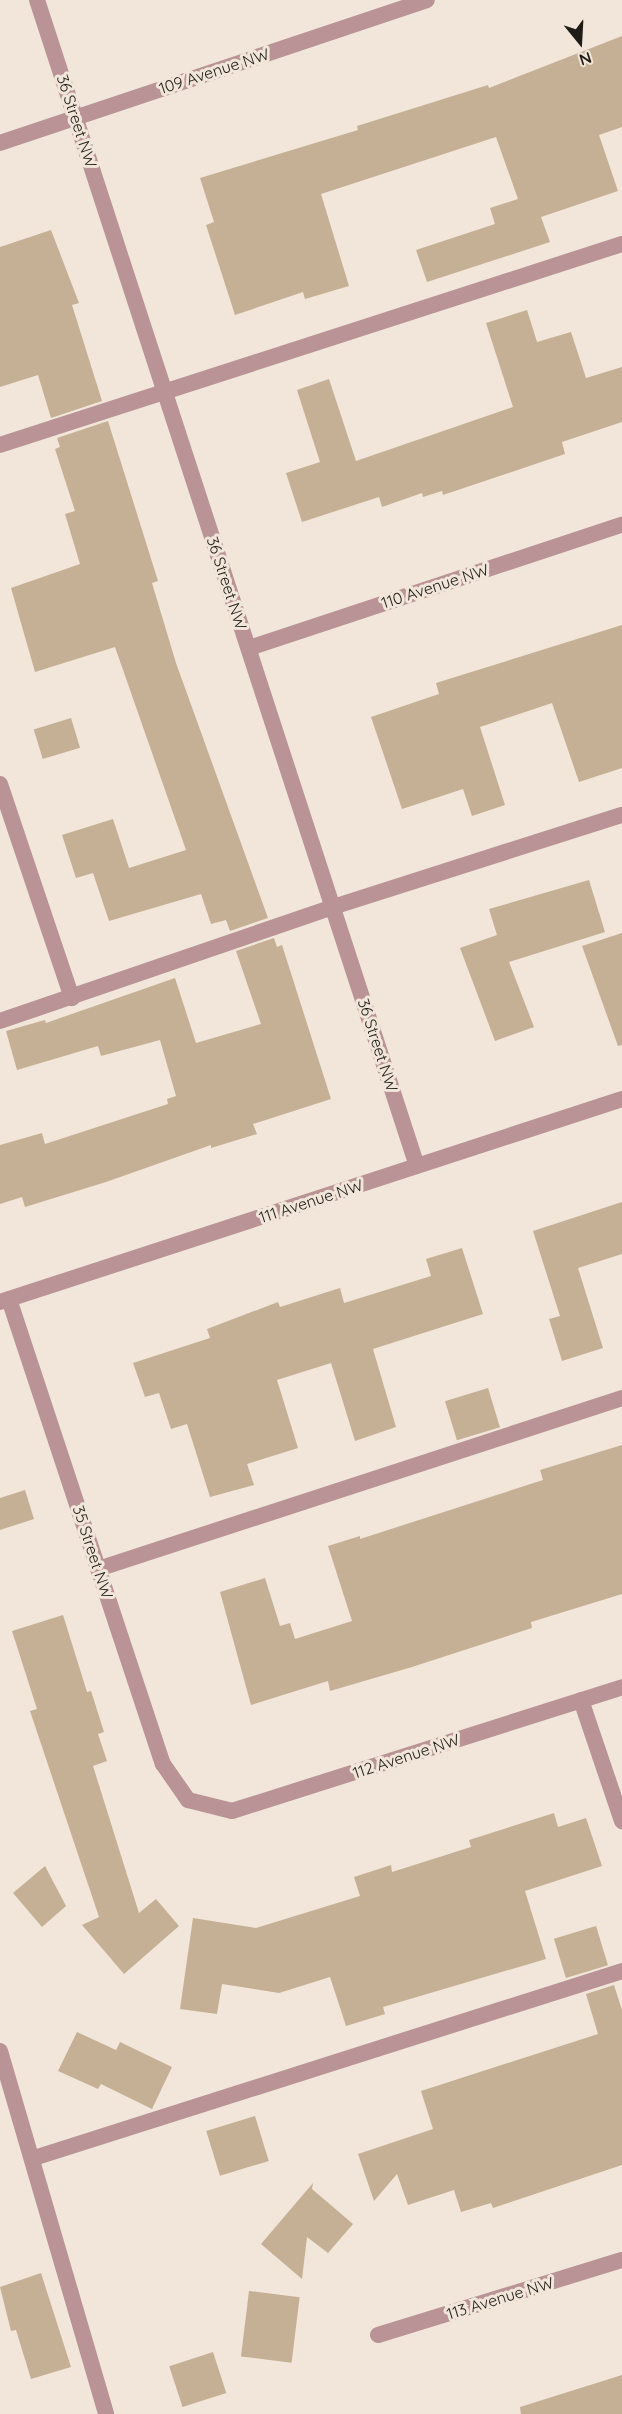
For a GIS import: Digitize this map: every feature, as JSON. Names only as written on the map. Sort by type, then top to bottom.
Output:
[{"type":"street","name":"36 Street NW","points":[[37,0],[417,1166]]},
{"type":"street","name":"109 Avenue NW","points":[[0,142],[427,0]]},
{"type":"street","points":[[0,445],[622,244]]},
{"type":"street","name":"110 Avenue NW","points":[[249,648],[622,525]]},
{"type":"street","points":[[0,784],[72,998]]},
{"type":"street","points":[[0,1021],[333,907],[622,816]]},
{"type":"street","name":"111 Avenue NW","points":[[4,1301],[622,1099]]},
{"type":"street","name":"35 Street NW","points":[[4,1301],[98,1569],[163,1764],[188,1800]]},
{"type":"street","points":[[98,1569],[622,1398]]},
{"type":"street","name":"112 Avenue NW","points":[[188,1800],[232,1811],[622,1687]]},
{"type":"street","points":[[581,1700],[622,1821]]},
{"type":"street","points":[[34,2158],[622,1971]]},
{"type":"street","points":[[0,2050],[34,2158],[106,2414]]},
{"type":"street","name":"113 Avenue NW","points":[[378,2335],[622,2260]]},
{"type":"building","points":[[622,36],[622,127],[599,135],[618,191],[541,217],[550,242],[427,282],[416,250],[495,224],[490,208],[518,199],[496,137],[321,194],[349,286],[305,299],[303,292],[235,315],[206,225],[214,222],[200,178],[358,130],[357,126],[488,85],[489,88]]},
{"type":"building","points":[[51,230],[79,303],[72,305],[102,401],[51,418],[38,375],[0,387],[0,247]]},
{"type":"building","points":[[527,310],[537,342],[571,332],[586,378],[622,367],[622,422],[562,442],[565,454],[443,495],[442,491],[423,497],[422,493],[382,507],[379,497],[302,522],[286,473],[320,462],[297,390],[329,379],[356,461],[513,407],[486,323]]},
{"type":"building","points":[[108,421],[158,581],[152,583],[176,663],[268,918],[230,931],[226,920],[211,924],[201,894],[109,921],[93,873],[76,878],[62,835],[113,819],[129,868],[186,850],[115,647],[35,672],[11,588],[80,564],[65,514],[75,511],[55,449],[60,447],[57,438]]},
{"type":"building","points":[[622,625],[622,768],[579,782],[552,703],[480,727],[505,805],[472,816],[463,789],[402,809],[371,717],[439,694],[436,683]]},
{"type":"building","points":[[71,718],[80,748],[43,759],[34,729]]},
{"type":"building","points":[[589,880],[605,932],[509,962],[534,1027],[495,1041],[460,948],[497,935],[489,909]]},
{"type":"building","points":[[622,933],[622,1045],[618,1046],[582,946]]},
{"type":"building","points":[[274,938],[277,947],[282,945],[331,1099],[253,1124],[257,1134],[211,1148],[211,1145],[106,1182],[25,1207],[22,1197],[0,1204],[0,1145],[42,1133],[45,1144],[168,1104],[167,1099],[176,1096],[160,1040],[101,1056],[98,1046],[17,1070],[6,1031],[45,1020],[46,1023],[175,978],[196,1043],[261,1024],[236,951]]},
{"type":"building","points":[[622,1202],[622,1254],[578,1268],[603,1348],[562,1361],[549,1319],[560,1316],[533,1231]]},
{"type":"building","points":[[462,1248],[483,1314],[373,1349],[396,1427],[355,1441],[331,1363],[277,1380],[298,1448],[247,1464],[254,1485],[210,1497],[187,1424],[171,1429],[159,1393],[145,1397],[133,1363],[210,1338],[207,1329],[278,1302],[280,1307],[340,1288],[344,1303],[431,1276],[426,1259]]},
{"type":"building","points":[[488,1388],[500,1427],[457,1440],[445,1401]]},
{"type":"building","points":[[622,1445],[622,1594],[531,1622],[532,1628],[412,1667],[330,1691],[328,1681],[251,1705],[220,1592],[265,1578],[280,1626],[290,1623],[295,1639],[352,1621],[328,1546],[360,1536],[360,1539],[543,1480],[540,1470]]},
{"type":"building","points":[[25,1490],[34,1519],[0,1530],[0,1498]]},
{"type":"building","points":[[63,1615],[87,1692],[91,1691],[104,1732],[98,1734],[107,1761],[93,1766],[139,1913],[156,1899],[179,1926],[124,1974],[82,1925],[99,1917],[30,1711],[37,1709],[12,1631]]},
{"type":"building","points":[[554,1813],[558,1827],[586,1818],[602,1866],[525,1891],[546,1959],[383,2007],[385,2014],[346,2026],[330,1977],[279,1993],[222,1984],[217,2014],[180,2009],[193,1918],[256,1928],[360,1896],[354,1877],[391,1865],[392,1872],[471,1847],[469,1840]]},
{"type":"building","points":[[45,1866],[66,1906],[42,1927],[13,1893]]},
{"type":"building","points":[[596,1926],[608,1965],[566,1978],[554,1939]]},
{"type":"building","points":[[614,1985],[622,2010],[622,2165],[493,2208],[491,2203],[461,2212],[454,2190],[408,2205],[397,2174],[374,2201],[358,2154],[433,2129],[421,2091],[598,2034],[586,1994]]},
{"type":"building","points":[[77,2032],[116,2050],[120,2042],[172,2067],[152,2109],[101,2084],[98,2089],[58,2071]]},
{"type":"building","points":[[255,2116],[269,2161],[220,2176],[206,2131]]},
{"type":"building","points":[[313,2183],[312,2189],[353,2224],[328,2253],[307,2237],[302,2279],[261,2244]]},
{"type":"building","points":[[41,2273],[71,2367],[31,2379],[16,2330],[11,2331],[0,2287]]},
{"type":"building","points":[[249,2291],[300,2297],[292,2363],[241,2357]]},
{"type":"building","points":[[213,2352],[226,2393],[183,2407],[169,2366]]},
{"type":"building","points":[[622,2375],[622,2414],[521,2414],[520,2407]]}]
